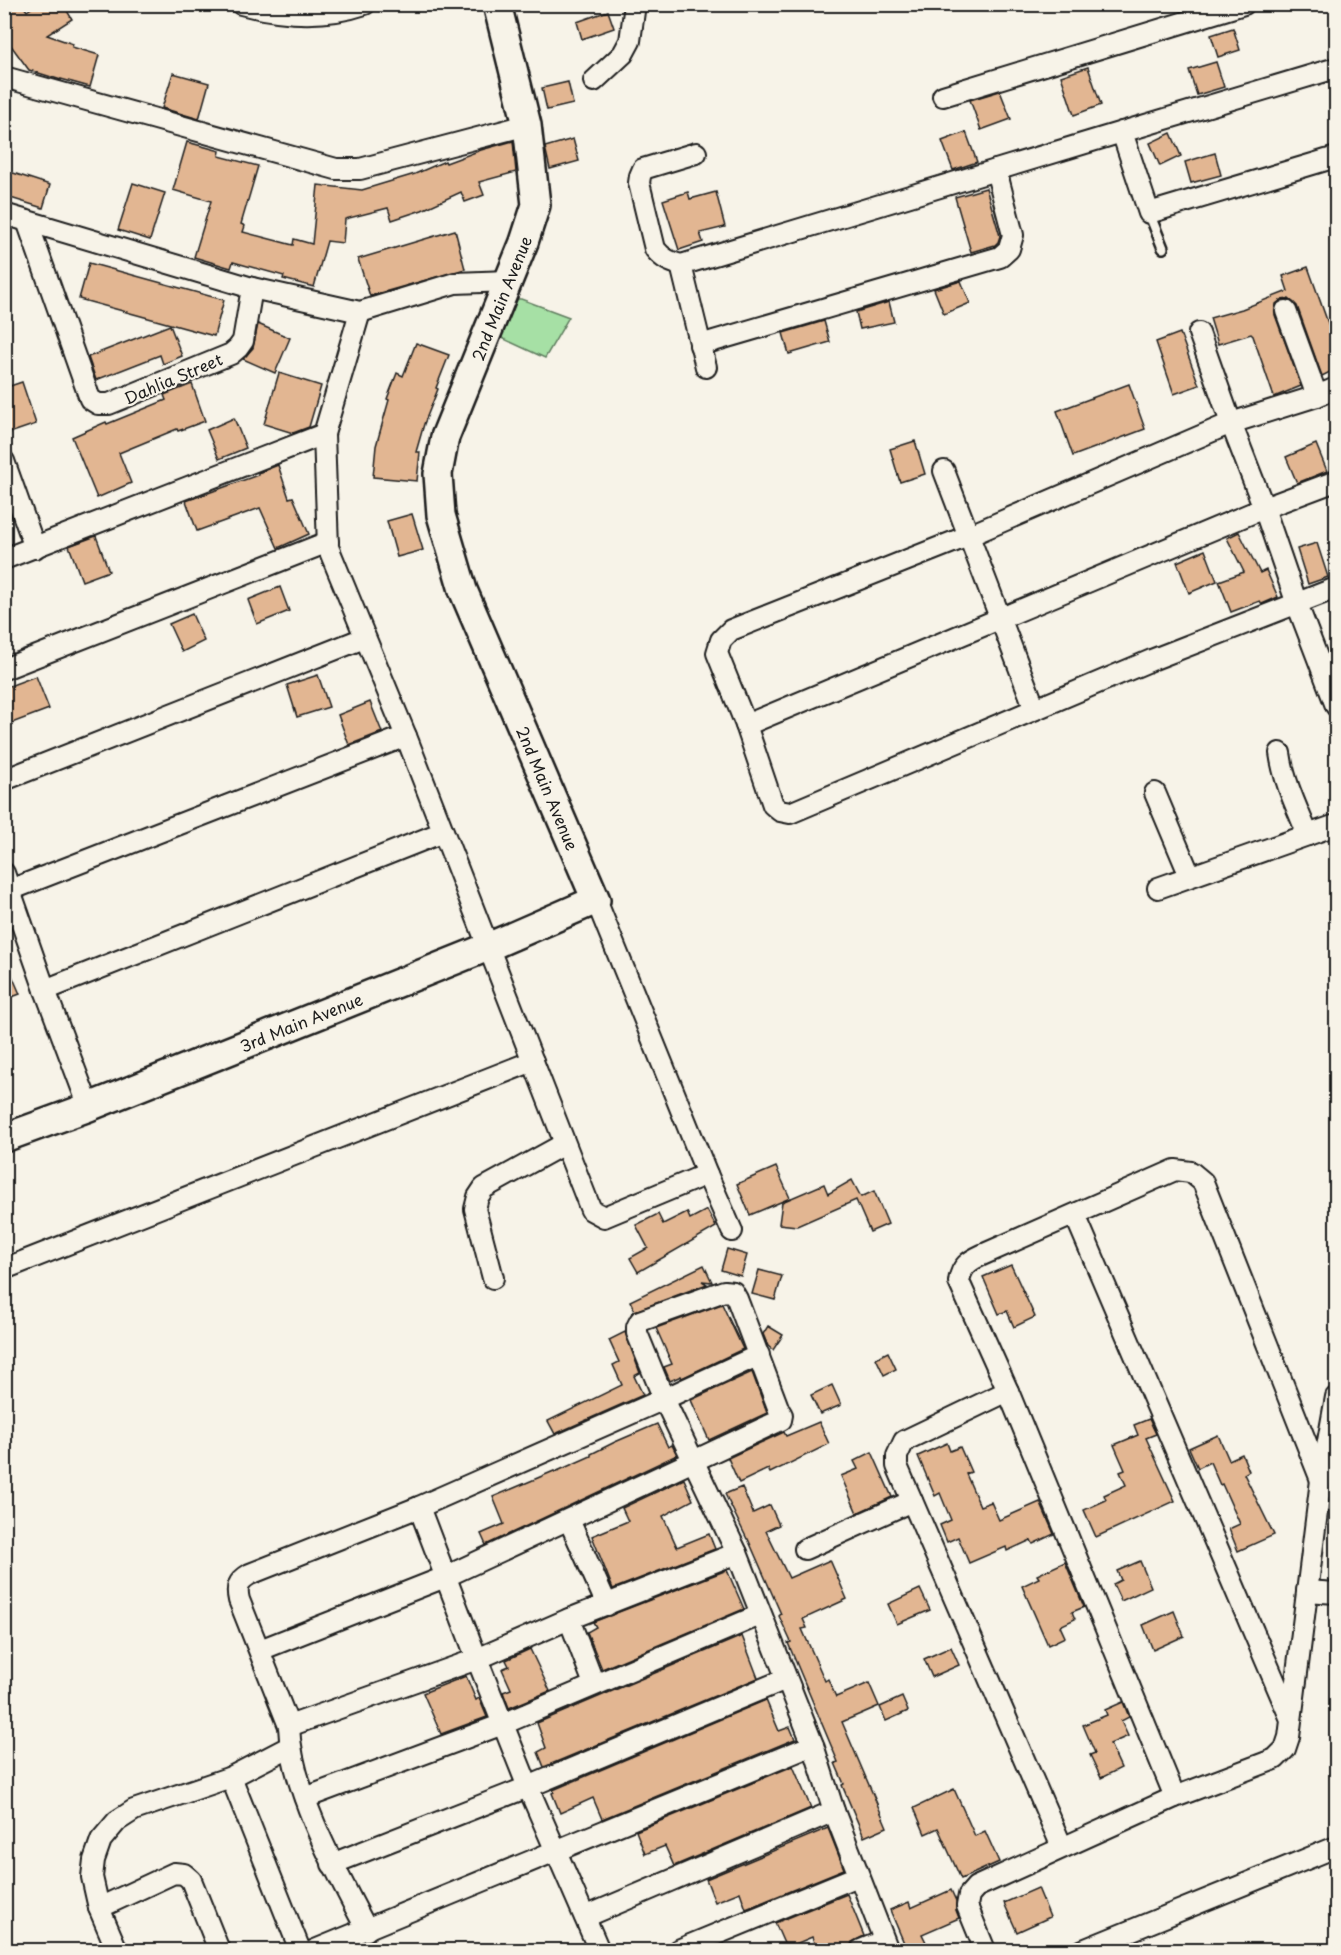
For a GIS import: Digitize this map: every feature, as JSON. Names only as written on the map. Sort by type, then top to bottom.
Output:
[{"type":"street","points":[[241,4],[268,12],[309,15],[344,12],[365,4]]},
{"type":"street","name":"2nd Main Avenue","points":[[497,4],[527,125],[536,205],[509,281],[445,437],[438,474],[441,515],[464,590],[596,900],[732,1231]]},
{"type":"street","points":[[594,81],[623,54],[630,41],[634,4]]},
{"type":"street","points":[[943,96],[1244,4]]},
{"type":"street","points":[[696,153],[643,169],[639,183],[655,249],[670,262],[681,265],[1336,68]]},
{"type":"street","points":[[4,77],[336,169],[360,169],[527,125]]},
{"type":"street","points":[[1122,132],[1149,213],[1336,157]]},
{"type":"street","points":[[700,345],[1000,257],[1009,249],[1013,235],[996,170]]},
{"type":"street","points":[[4,214],[252,288],[360,312],[455,283],[509,281]]},
{"type":"street","name":"Dahlia Street","points":[[27,221],[90,399],[98,404],[109,405],[231,354],[243,341],[252,288]]},
{"type":"street","points":[[681,265],[706,367]]},
{"type":"street","points":[[1286,311],[1317,396]]},
{"type":"street","points":[[360,312],[324,434],[328,547],[406,736],[564,1144],[591,1210],[604,1217],[707,1174]]},
{"type":"street","points":[[1199,333],[1336,706]]},
{"type":"street","points":[[1336,388],[1231,423],[968,536],[732,630],[721,639],[717,653],[747,725],[773,805],[780,811],[790,813],[1154,659],[1336,588]]},
{"type":"street","points":[[4,560],[324,434]]},
{"type":"street","points":[[4,461],[35,548]]},
{"type":"street","points":[[944,471],[1035,709]]},
{"type":"street","points":[[747,725],[1264,508],[1336,481]]},
{"type":"street","points":[[4,669],[328,542]]},
{"type":"street","points":[[4,780],[364,638]]},
{"type":"street","points":[[89,1107],[7,882],[406,736]]},
{"type":"street","points":[[1280,753],[1288,787],[1308,835]]},
{"type":"street","points":[[1155,793],[1190,876]]},
{"type":"street","points":[[1158,888],[1336,825]]},
{"type":"street","points":[[45,990],[443,832]]},
{"type":"street","name":"3rd Main Avenue","points":[[4,1138],[89,1107],[488,947],[596,900]]},
{"type":"street","points":[[4,1269],[533,1062]]},
{"type":"street","points":[[493,1278],[475,1209],[478,1197],[484,1188],[564,1144]]},
{"type":"street","points":[[1175,1797],[1008,1391],[959,1282],[960,1272],[968,1261],[1175,1170],[1191,1172],[1203,1182],[1321,1480]]},
{"type":"street","points":[[1075,1215],[1290,1719]]},
{"type":"street","points":[[260,1650],[445,1577],[569,1520],[693,1462],[781,1420],[782,1415],[733,1292],[724,1291],[640,1321],[637,1333],[664,1399],[693,1462],[737,1552],[813,1745],[834,1811],[886,1946],[861,1950]]},
{"type":"street","points":[[367,1930],[332,1864],[305,1798],[290,1747],[289,1726],[237,1589],[239,1583],[243,1578],[419,1507],[759,1356]]},
{"type":"street","points":[[1008,1391],[904,1441],[897,1456],[897,1466],[1062,1847]]},
{"type":"street","points":[[985,1950],[967,1906],[969,1895],[976,1887],[1175,1797],[1275,1759],[1285,1749],[1289,1737],[1321,1480],[1336,1397]]},
{"type":"street","points":[[805,1549],[912,1501]]},
{"type":"street","points":[[419,1507],[528,1787],[599,1950]]},
{"type":"street","points":[[569,1520],[608,1605]]},
{"type":"street","points":[[289,1726],[477,1659],[569,1619],[737,1552]]},
{"type":"street","points":[[1307,1591],[1336,1593]]},
{"type":"street","points":[[305,1798],[503,1724],[760,1615]]},
{"type":"street","points":[[569,1619],[594,1684]]},
{"type":"street","points":[[332,1864],[528,1787],[786,1679]]},
{"type":"street","points":[[315,1950],[813,1745]]},
{"type":"street","points":[[117,1950],[99,1908],[92,1877],[94,1860],[101,1840],[117,1821],[134,1810],[231,1777],[290,1747]]},
{"type":"street","points":[[231,1777],[300,1950]]},
{"type":"street","points":[[585,1917],[834,1811]]},
{"type":"street","points":[[1083,1950],[1336,1846]]},
{"type":"street","points":[[99,1908],[174,1873],[184,1874],[191,1880],[219,1950]]},
{"type":"street","points":[[678,1950],[858,1876]]},
{"type":"lane","points":[[1149,213],[1163,248]]},
{"type":"green space","points":[[504,299],[521,299],[569,317],[545,358],[489,332]]},
{"type":"building","points":[[4,4],[22,4],[27,11],[37,4],[63,4],[72,19],[47,35],[73,44],[72,47],[99,55],[90,87],[29,70],[4,36]]},
{"type":"building","points":[[608,11],[614,28],[582,39],[577,22]]},
{"type":"building","points":[[1233,28],[1240,50],[1218,57],[1211,35]]},
{"type":"building","points":[[1216,62],[1224,87],[1197,95],[1189,70]]},
{"type":"building","points":[[1088,67],[1101,105],[1074,115],[1061,76]]},
{"type":"building","points":[[173,73],[209,83],[199,119],[162,108]]},
{"type":"building","points":[[568,82],[573,104],[547,110],[542,88]]},
{"type":"building","points":[[1000,91],[1011,119],[981,130],[970,100]]},
{"type":"building","points":[[966,132],[977,162],[953,170],[942,141]]},
{"type":"building","points":[[1171,133],[1181,156],[1160,166],[1150,143]]},
{"type":"building","points":[[573,139],[579,161],[550,169],[545,147]]},
{"type":"building","points":[[513,141],[516,172],[479,182],[484,195],[465,202],[461,192],[422,210],[392,220],[388,208],[345,219],[343,243],[327,241],[314,287],[233,262],[231,268],[194,257],[211,201],[173,190],[187,142],[220,151],[219,156],[258,166],[241,224],[245,226],[243,232],[293,245],[294,239],[312,244],[318,185],[362,190],[415,174],[445,161],[446,163]]},
{"type":"building","points":[[1215,153],[1221,175],[1191,183],[1185,162]]},
{"type":"building","points":[[4,170],[50,185],[43,208],[4,196]]},
{"type":"building","points":[[133,183],[165,193],[150,240],[118,230]]},
{"type":"building","points":[[986,188],[1000,236],[995,245],[971,252],[955,197]]},
{"type":"building","points":[[688,192],[690,199],[716,192],[725,227],[700,233],[703,242],[679,250],[663,200]]},
{"type":"building","points":[[455,230],[465,269],[370,296],[358,259]]},
{"type":"building","points":[[89,263],[224,300],[214,336],[79,299]]},
{"type":"building","points":[[1308,267],[1333,337],[1336,335],[1336,369],[1322,376],[1297,306],[1289,299],[1281,300],[1276,304],[1275,315],[1301,386],[1274,397],[1253,336],[1251,334],[1218,344],[1210,318],[1242,309],[1288,291],[1283,276]]},
{"type":"building","points":[[961,281],[970,303],[944,314],[934,289]]},
{"type":"building","points":[[889,302],[894,322],[860,329],[856,312]]},
{"type":"building","points":[[824,321],[830,342],[789,354],[783,333]]},
{"type":"building","points":[[258,324],[290,338],[275,373],[243,359],[253,348]]},
{"type":"building","points":[[170,325],[182,356],[163,364],[160,355],[96,380],[88,357]]},
{"type":"building","points":[[1180,333],[1199,385],[1174,394],[1156,342]]},
{"type":"building","points":[[416,343],[449,355],[416,452],[420,452],[417,481],[373,477],[376,446],[389,400],[387,399],[397,373],[403,376]]},
{"type":"building","points":[[279,373],[321,386],[309,427],[293,433],[264,424]]},
{"type":"building","points":[[22,382],[36,424],[4,435],[4,388]]},
{"type":"building","points":[[192,384],[205,421],[178,431],[177,429],[119,453],[131,483],[97,498],[72,437],[166,400],[164,395]]},
{"type":"building","points":[[1129,384],[1145,429],[1073,456],[1057,411]]},
{"type":"building","points":[[234,418],[246,448],[219,459],[207,430]]},
{"type":"building","points":[[915,441],[925,474],[900,482],[890,449]]},
{"type":"building","points":[[1316,444],[1327,471],[1297,483],[1286,457]]},
{"type":"building","points":[[278,465],[289,498],[293,497],[309,534],[278,548],[260,508],[197,531],[186,501],[258,475]]},
{"type":"building","points":[[412,514],[423,550],[397,557],[387,521]]},
{"type":"building","points":[[1239,532],[1260,573],[1266,570],[1278,597],[1262,604],[1260,601],[1231,612],[1219,581],[1244,572],[1227,538]]},
{"type":"building","points":[[96,536],[109,571],[82,581],[69,546]]},
{"type":"building","points":[[1317,543],[1328,577],[1308,584],[1297,549]]},
{"type":"building","points":[[1205,550],[1217,581],[1189,593],[1177,562]]},
{"type":"building","points":[[280,587],[289,611],[257,624],[248,600]]},
{"type":"building","points":[[192,614],[204,641],[182,652],[169,624]]},
{"type":"building","points":[[318,675],[329,707],[297,717],[287,685]]},
{"type":"building","points":[[36,676],[49,709],[4,726],[4,688]]},
{"type":"building","points":[[370,702],[382,732],[349,745],[338,715]]},
{"type":"building","points":[[4,957],[20,994],[4,1000]]},
{"type":"building","points":[[776,1167],[790,1198],[750,1215],[737,1184]]},
{"type":"building","points":[[852,1180],[861,1197],[874,1191],[888,1224],[870,1232],[856,1200],[797,1226],[779,1224],[782,1202],[824,1184],[828,1194]]},
{"type":"building","points":[[707,1210],[716,1227],[638,1272],[630,1258],[648,1248],[636,1225],[658,1214],[663,1224],[687,1212],[690,1219]]},
{"type":"building","points":[[727,1249],[747,1255],[741,1276],[721,1270]]},
{"type":"building","points":[[704,1265],[712,1282],[702,1281],[707,1284],[635,1311],[630,1301]]},
{"type":"building","points":[[1011,1265],[1035,1317],[1014,1327],[1007,1311],[999,1314],[983,1277]]},
{"type":"building","points":[[759,1270],[782,1276],[775,1300],[752,1294]]},
{"type":"building","points":[[722,1304],[743,1349],[682,1378],[681,1376],[670,1381],[664,1367],[672,1364],[656,1328]]},
{"type":"building","points":[[768,1326],[783,1335],[773,1350],[768,1346],[763,1334]]},
{"type":"building","points":[[625,1332],[640,1373],[634,1376],[643,1395],[555,1434],[548,1421],[622,1385],[613,1365],[619,1362],[609,1340]]},
{"type":"building","points":[[888,1352],[896,1369],[884,1375],[876,1358]]},
{"type":"building","points":[[752,1372],[767,1413],[709,1440],[691,1400]]},
{"type":"building","points":[[832,1385],[841,1405],[820,1414],[811,1395]]},
{"type":"building","points":[[1149,1419],[1156,1434],[1146,1438],[1175,1501],[1096,1537],[1084,1510],[1106,1500],[1104,1495],[1126,1485],[1120,1472],[1125,1470],[1114,1445],[1138,1435],[1134,1425]]},
{"type":"building","points":[[819,1422],[829,1444],[770,1473],[768,1469],[739,1483],[728,1458],[784,1432],[786,1436]]},
{"type":"building","points":[[657,1424],[668,1447],[672,1445],[677,1455],[486,1545],[481,1534],[504,1524],[493,1497],[591,1456],[615,1442]]},
{"type":"building","points":[[1218,1435],[1229,1460],[1242,1454],[1249,1471],[1244,1474],[1274,1535],[1238,1551],[1229,1529],[1240,1524],[1222,1484],[1220,1485],[1210,1462],[1198,1468],[1189,1448]]},
{"type":"building","points":[[947,1443],[950,1451],[960,1447],[971,1472],[966,1474],[980,1506],[991,1502],[999,1520],[1040,1502],[1054,1534],[1033,1544],[1031,1540],[1007,1551],[1006,1547],[969,1563],[958,1537],[947,1542],[940,1525],[951,1520],[940,1493],[935,1496],[918,1456]]},
{"type":"building","points":[[872,1452],[892,1497],[857,1513],[841,1476],[858,1469],[854,1461]]},
{"type":"building","points":[[684,1479],[693,1500],[663,1516],[677,1547],[709,1534],[715,1549],[613,1589],[592,1536],[628,1521],[622,1508]]},
{"type":"building","points":[[742,1487],[753,1513],[770,1505],[779,1525],[766,1531],[789,1578],[830,1560],[847,1599],[803,1619],[807,1628],[802,1629],[825,1681],[828,1679],[836,1697],[869,1683],[879,1706],[842,1722],[887,1827],[864,1837],[842,1785],[844,1784],[835,1763],[838,1762],[788,1643],[791,1642],[779,1616],[781,1614],[748,1539],[725,1494]]},
{"type":"building","points":[[1140,1561],[1151,1587],[1121,1601],[1113,1584],[1121,1580],[1117,1571]]},
{"type":"building","points":[[1065,1562],[1084,1607],[1072,1612],[1075,1619],[1060,1626],[1065,1637],[1048,1645],[1022,1586],[1039,1578],[1037,1575]]},
{"type":"building","points":[[727,1570],[744,1609],[602,1669],[587,1632],[596,1627],[593,1622]]},
{"type":"building","points":[[920,1589],[930,1610],[897,1624],[888,1604]]},
{"type":"building","points":[[1174,1611],[1184,1636],[1153,1650],[1143,1625]]},
{"type":"building","points":[[742,1636],[758,1678],[544,1767],[538,1752],[546,1748],[537,1723]]},
{"type":"building","points":[[951,1647],[959,1665],[932,1677],[924,1659]]},
{"type":"building","points":[[530,1649],[550,1691],[509,1708],[503,1692],[511,1689],[502,1669],[509,1666],[506,1660]]},
{"type":"building","points":[[466,1676],[476,1700],[479,1698],[487,1717],[441,1734],[423,1693]]},
{"type":"building","points":[[902,1697],[908,1711],[886,1721],[880,1707]]},
{"type":"building","points":[[766,1700],[779,1731],[790,1727],[795,1739],[602,1819],[593,1798],[560,1813],[552,1793],[553,1790]]},
{"type":"building","points":[[1123,1702],[1129,1717],[1121,1721],[1128,1736],[1110,1744],[1121,1768],[1101,1778],[1090,1755],[1095,1753],[1083,1725],[1107,1715],[1105,1710]]},
{"type":"building","points":[[793,1766],[811,1808],[674,1866],[665,1846],[645,1854],[636,1831]]},
{"type":"building","points":[[954,1789],[975,1836],[985,1831],[999,1862],[961,1879],[938,1828],[925,1834],[914,1808]]},
{"type":"building","points":[[828,1828],[844,1869],[746,1909],[740,1892],[715,1902],[706,1879]]},
{"type":"building","points":[[1038,1888],[1050,1917],[1017,1932],[1004,1903]]},
{"type":"building","points":[[951,1890],[959,1918],[922,1934],[926,1942],[907,1950],[890,1910],[909,1902],[911,1908]]},
{"type":"building","points":[[847,1894],[864,1936],[852,1942],[849,1950],[817,1950],[812,1937],[786,1948],[775,1923]]}]
